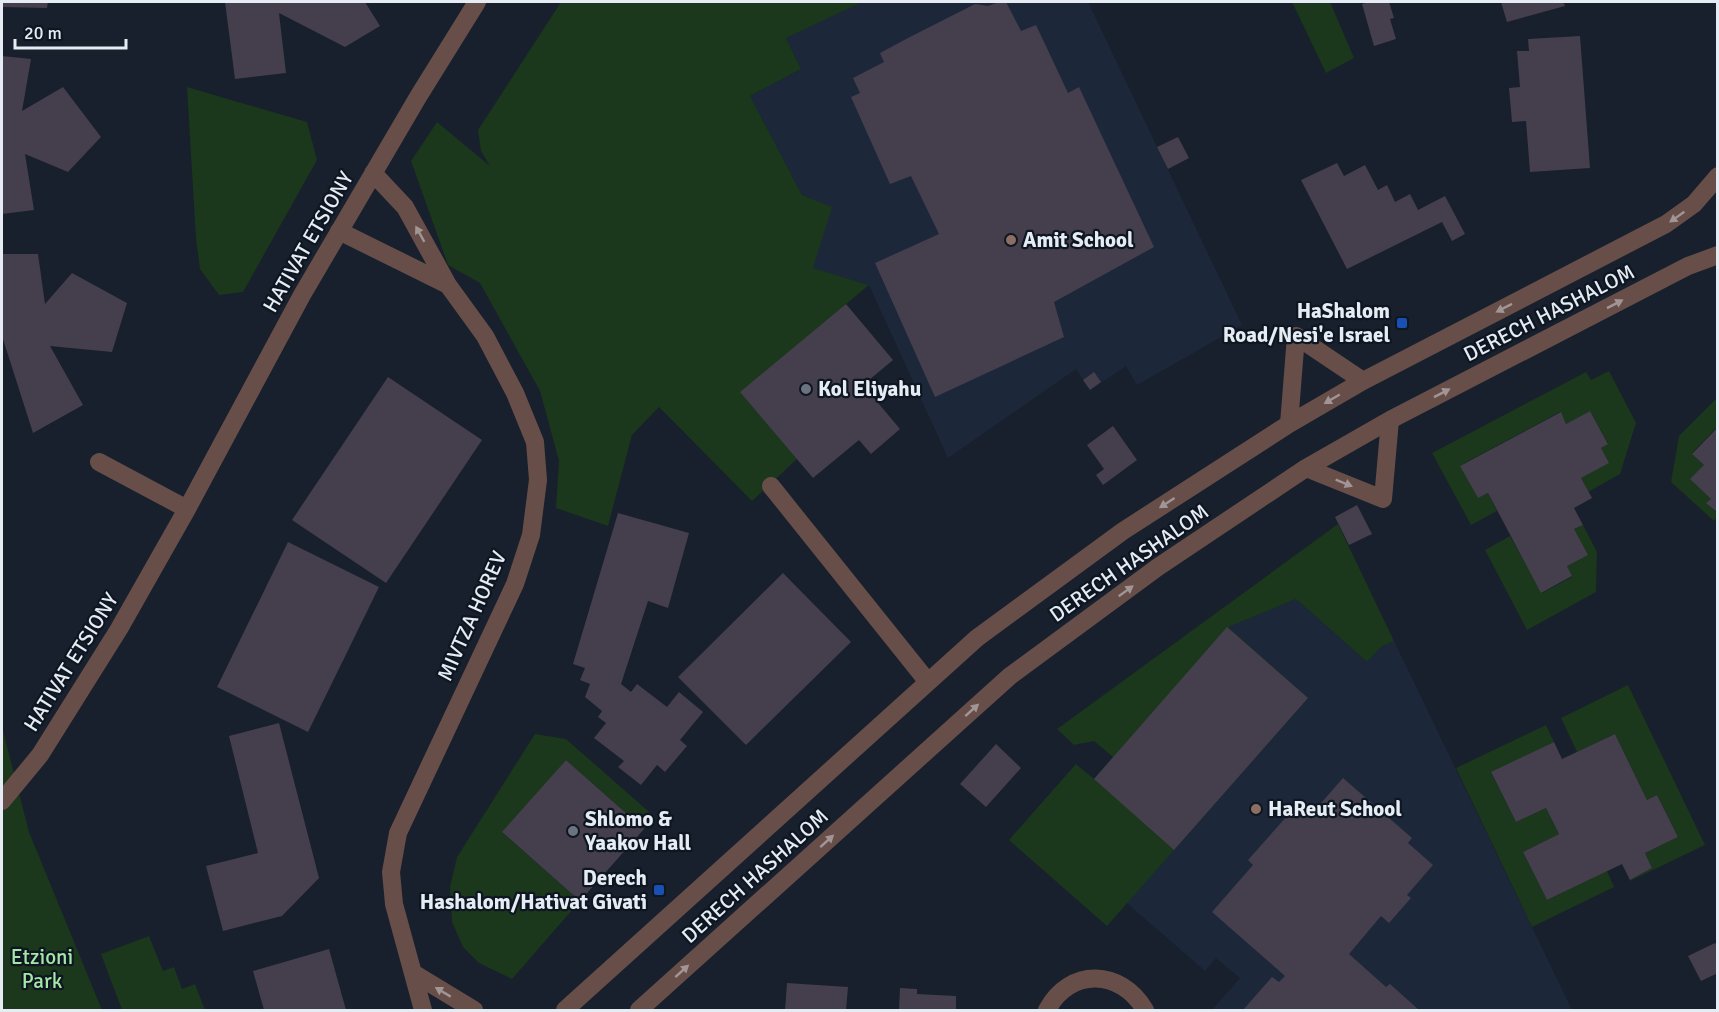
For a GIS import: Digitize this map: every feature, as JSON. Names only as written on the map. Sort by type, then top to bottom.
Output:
[{"type":"street","name":"HATIVAT ETSIONY","points":[[2,801],[40,755],[119,629],[187,509],[302,295],[477,2]]},
{"type":"street","name":"MIVTZA HOREV","points":[[373,173],[405,207],[448,285],[485,336],[515,393],[534,442],[538,480],[531,535],[515,584],[398,833],[391,872],[394,904],[423,1011]]},
{"type":"street","name":"DERECH HASHALOM","points":[[566,1011],[978,638],[1123,531],[1289,423],[1363,381],[1666,224],[1694,204],[1718,176]]},
{"type":"street","name":"MIVTZA HOREV","points":[[339,231],[448,285]]},
{"type":"street","name":"DERECH HASHALOM","points":[[639,1011],[1010,676],[1158,567],[1306,468],[1390,420],[1688,266],[1718,255]]},
{"type":"street","points":[[1289,423],[1296,336],[1363,381]]},
{"type":"street","points":[[1306,468],[1383,499],[1390,420]]},
{"type":"street","points":[[99,462],[187,509]]},
{"type":"street","points":[[771,486],[928,682]]},
{"type":"street","points":[[412,973],[474,1011]]},
{"type":"street","points":[[1047,1011],[1052,1000],[1062,990],[1077,982],[1093,978],[1110,980],[1126,987],[1138,999],[1145,1011]]},
{"type":"shaded area","name":"Amit School","points":[[768,2],[1088,2],[1242,325],[1137,385],[1126,366],[1090,390],[1076,369],[948,458],[869,285],[812,268],[831,207],[802,195],[750,96],[801,69]]},
{"type":"shaded area","name":"HaReut School","points":[[1296,599],[1367,662],[1381,647],[1394,641],[1572,1010],[1212,1010],[1240,978],[1216,958],[1205,971],[1127,903],[1107,926],[1009,840],[1076,764],[1094,779],[1227,627]]},
{"type":"green space","points":[[561,2],[862,2],[786,38],[801,69],[750,96],[802,195],[832,207],[813,268],[869,285],[741,392],[797,459],[752,501],[659,407],[632,435],[608,526],[556,508],[559,461],[540,391],[480,283],[448,265],[411,161],[437,122],[490,166],[481,151],[478,130]]},
{"type":"green space","points":[[1292,2],[1330,2],[1354,58],[1326,73]]},
{"type":"green space","points":[[187,87],[307,122],[317,160],[243,292],[219,295],[200,269],[196,239]]},
{"type":"green space","points":[[1609,371],[1636,423],[1620,474],[1588,492],[1581,478],[1601,448],[1608,443],[1590,411],[1566,424],[1560,412],[1461,465],[1478,498],[1488,493],[1497,511],[1471,525],[1432,453],[1586,372],[1591,380]]},
{"type":"green space","points":[[1717,398],[1717,427],[1692,453],[1704,465],[1711,499],[1707,503],[1717,513],[1714,521],[1671,482],[1679,436]]},
{"type":"green space","points":[[1338,524],[1394,641],[1381,647],[1367,662],[1296,599],[1228,627],[1308,698],[1107,926],[1009,840],[1076,764],[1094,779],[1113,757],[1094,741],[1074,745],[1057,729]]},
{"type":"green space","points":[[1583,525],[1597,552],[1596,592],[1527,630],[1485,550],[1510,536],[1542,593],[1572,577],[1567,566],[1574,529]]},
{"type":"green space","points":[[1628,685],[1705,845],[1630,881],[1652,868],[1645,853],[1678,837],[1657,795],[1647,800],[1615,734],[1577,752],[1561,718]]},
{"type":"green space","points":[[1546,725],[1554,742],[1491,773],[1516,822],[1546,808],[1559,834],[1523,852],[1547,900],[1607,871],[1614,887],[1532,927],[1456,768]]},
{"type":"green space","name":"Etzioni Park","points":[[2,727],[29,832],[102,1010],[2,1010]]},
{"type":"green space","points":[[535,734],[566,739],[655,817],[644,829],[566,760],[503,833],[580,901],[512,979],[479,963],[463,947],[452,922],[450,887],[457,857]]},
{"type":"green space","points":[[149,936],[163,971],[174,967],[182,989],[195,984],[205,1010],[122,1010],[101,954]]},
{"type":"building","points":[[2,2],[48,2],[47,8],[2,7]]},
{"type":"building","points":[[225,2],[365,2],[380,26],[345,47],[279,13],[286,73],[235,79]]},
{"type":"building","points":[[1006,2],[1021,31],[1036,25],[1068,93],[1079,87],[1154,247],[1054,302],[1064,337],[935,397],[875,263],[939,234],[911,176],[890,184],[851,97],[860,93],[853,78],[884,62],[880,53],[908,38],[975,4],[988,6]]},
{"type":"building","points":[[1389,2],[1394,18],[1390,19],[1396,39],[1374,46],[1362,4]]},
{"type":"building","points":[[1501,2],[1563,2],[1565,6],[1507,22]]},
{"type":"building","points":[[1580,36],[1590,168],[1530,172],[1526,121],[1512,122],[1509,88],[1520,87],[1517,51],[1529,51],[1528,39]]},
{"type":"building","points":[[2,56],[31,59],[22,111],[63,87],[101,137],[68,172],[25,154],[34,210],[2,214]]},
{"type":"building","points":[[1178,137],[1189,158],[1168,169],[1157,147]]},
{"type":"building","points":[[1337,163],[1344,176],[1365,165],[1378,190],[1387,185],[1395,202],[1410,194],[1418,210],[1445,196],[1465,234],[1452,241],[1442,222],[1347,269],[1301,180]]},
{"type":"building","points":[[2,254],[38,254],[45,304],[72,273],[127,303],[112,352],[50,346],[83,405],[33,433],[2,336]]},
{"type":"building","name":"Kol Eliyahu","points":[[846,304],[893,360],[863,385],[900,429],[871,454],[859,440],[813,478],[740,392]]},
{"type":"building","points":[[1094,372],[1101,382],[1090,390],[1083,380]]},
{"type":"building","points":[[388,377],[482,440],[386,583],[292,520]]},
{"type":"building","points":[[1590,411],[1608,444],[1601,448],[1609,463],[1581,478],[1592,498],[1574,508],[1583,525],[1574,529],[1588,555],[1567,566],[1572,576],[1541,593],[1488,493],[1478,498],[1460,466],[1561,412],[1566,424]]},
{"type":"building","points":[[1113,426],[1137,460],[1103,485],[1096,475],[1104,469],[1087,445]]},
{"type":"building","points":[[1718,427],[1718,513],[1706,503],[1711,499],[1690,479],[1704,465],[1692,454]]},
{"type":"building","points":[[1357,505],[1372,534],[1349,545],[1335,517]]},
{"type":"building","points":[[618,513],[689,533],[668,608],[648,601],[621,684],[631,692],[637,684],[667,707],[679,692],[703,712],[680,740],[687,746],[665,772],[657,765],[641,785],[618,767],[624,761],[594,738],[606,723],[598,717],[602,711],[585,697],[590,684],[580,680],[585,668],[573,664]]},
{"type":"building","points":[[288,542],[379,587],[308,732],[217,687]]},
{"type":"building","points":[[783,573],[851,642],[746,745],[678,677]]},
{"type":"building","points":[[1227,627],[1308,698],[1174,850],[1094,779]]},
{"type":"building","points":[[279,723],[319,878],[282,916],[223,931],[206,866],[258,853],[229,736]]},
{"type":"building","points":[[1615,734],[1647,800],[1657,795],[1678,837],[1645,853],[1652,868],[1630,880],[1622,864],[1547,900],[1523,852],[1559,834],[1546,808],[1516,822],[1491,772],[1554,742],[1562,759]]},
{"type":"building","points":[[996,744],[1021,768],[986,807],[960,784]]},
{"type":"building","name":"Shlomo & Yaakov Hall","points":[[566,760],[644,829],[580,901],[502,832]]},
{"type":"building","points":[[1343,778],[1412,838],[1408,843],[1433,865],[1407,895],[1411,898],[1389,923],[1381,916],[1349,954],[1386,987],[1390,984],[1419,1010],[1243,1010],[1272,977],[1279,982],[1285,976],[1212,912],[1253,865],[1248,860],[1302,799],[1315,810]]},
{"type":"building","points":[[1715,943],[1718,947],[1718,973],[1701,981],[1688,956]]},
{"type":"building","points":[[329,949],[346,1010],[264,1010],[253,971]]},
{"type":"building","points":[[787,983],[848,987],[846,1010],[785,1010]]},
{"type":"building","points":[[900,988],[917,989],[917,994],[956,996],[956,1010],[899,1010]]},
{"type":"place","name":"Amit School","points":[[1011,240]]},
{"type":"place","name":"HaShalom Road/Nesi'e Israel","points":[[1402,323]]},
{"type":"place","name":"Kol Eliyahu","points":[[806,389]]},
{"type":"place","name":"HaReut School","points":[[1256,809]]},
{"type":"place","name":"Shlomo & Yaakov Hall","points":[[573,831]]},
{"type":"place","name":"Derech Hashalom/Hativat Givati","points":[[659,890]]}]
